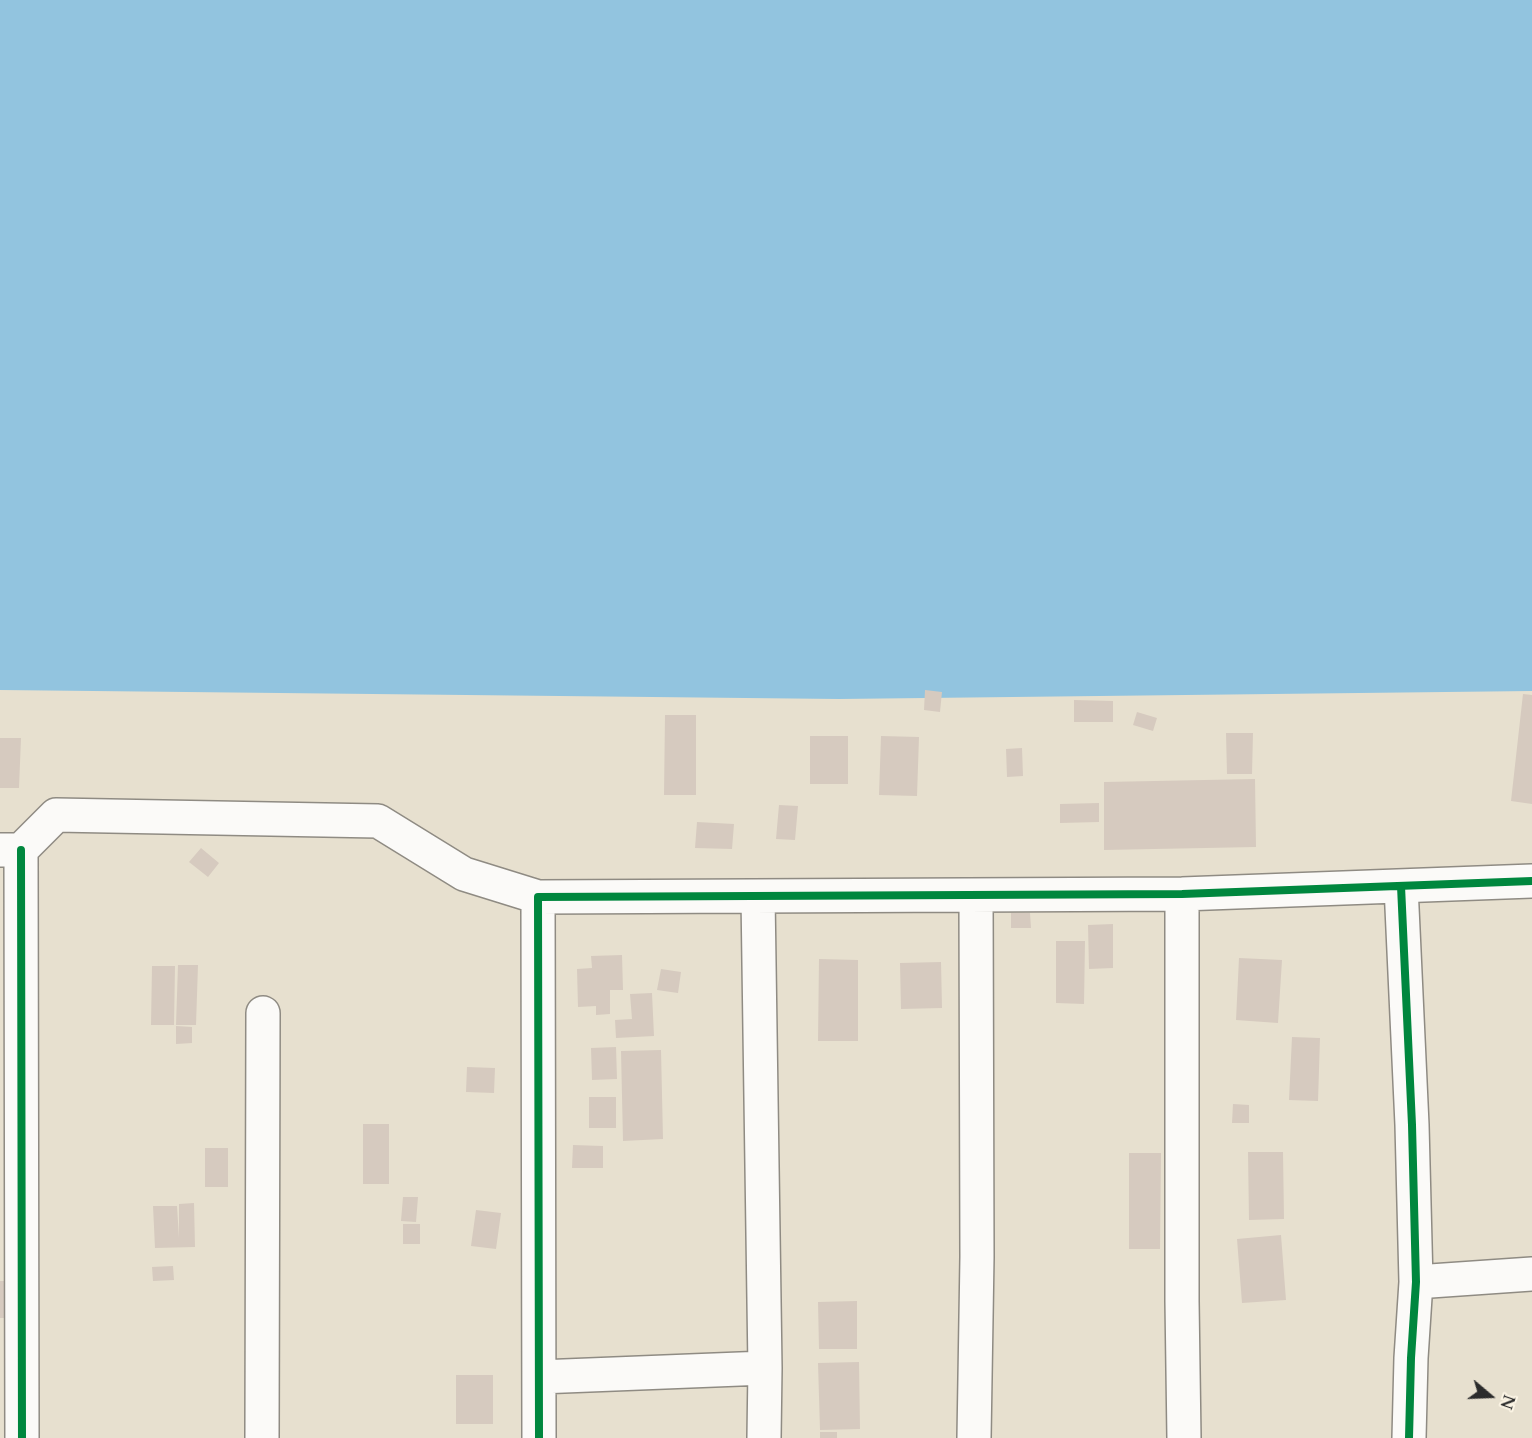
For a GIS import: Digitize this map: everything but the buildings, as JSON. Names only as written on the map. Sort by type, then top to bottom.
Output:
[{"type":"street","points":[[22,1438],[10,850],[56,815],[378,821],[464,874],[538,897],[1182,894],[1532,881]]},
{"type":"street","points":[[1401,886],[1412,1125],[1416,1282],[1409,1438]]},
{"type":"street","points":[[1182,894],[1184,1438]]},
{"type":"street","points":[[974,1438],[977,1257],[976,895]]},
{"type":"street","points":[[758,896],[764,1438]]},
{"type":"street","points":[[538,897],[539,1438]]},
{"type":"street","points":[[262,1438],[263,1013]]},
{"type":"street","points":[[1416,1282],[1532,1274]]},
{"type":"street","points":[[539,1377],[765,1368]]},
{"type":"water","points":[[0,0],[1532,0],[1532,691],[839,699],[0,690]]},
{"type":"cycle path","points":[[21,850],[22,1438]]},
{"type":"cycle path","points":[[539,1438],[538,897],[1182,894],[1532,881]]},
{"type":"cycle path","points":[[1401,886],[1412,1125],[1416,1282],[1409,1438]]}]
